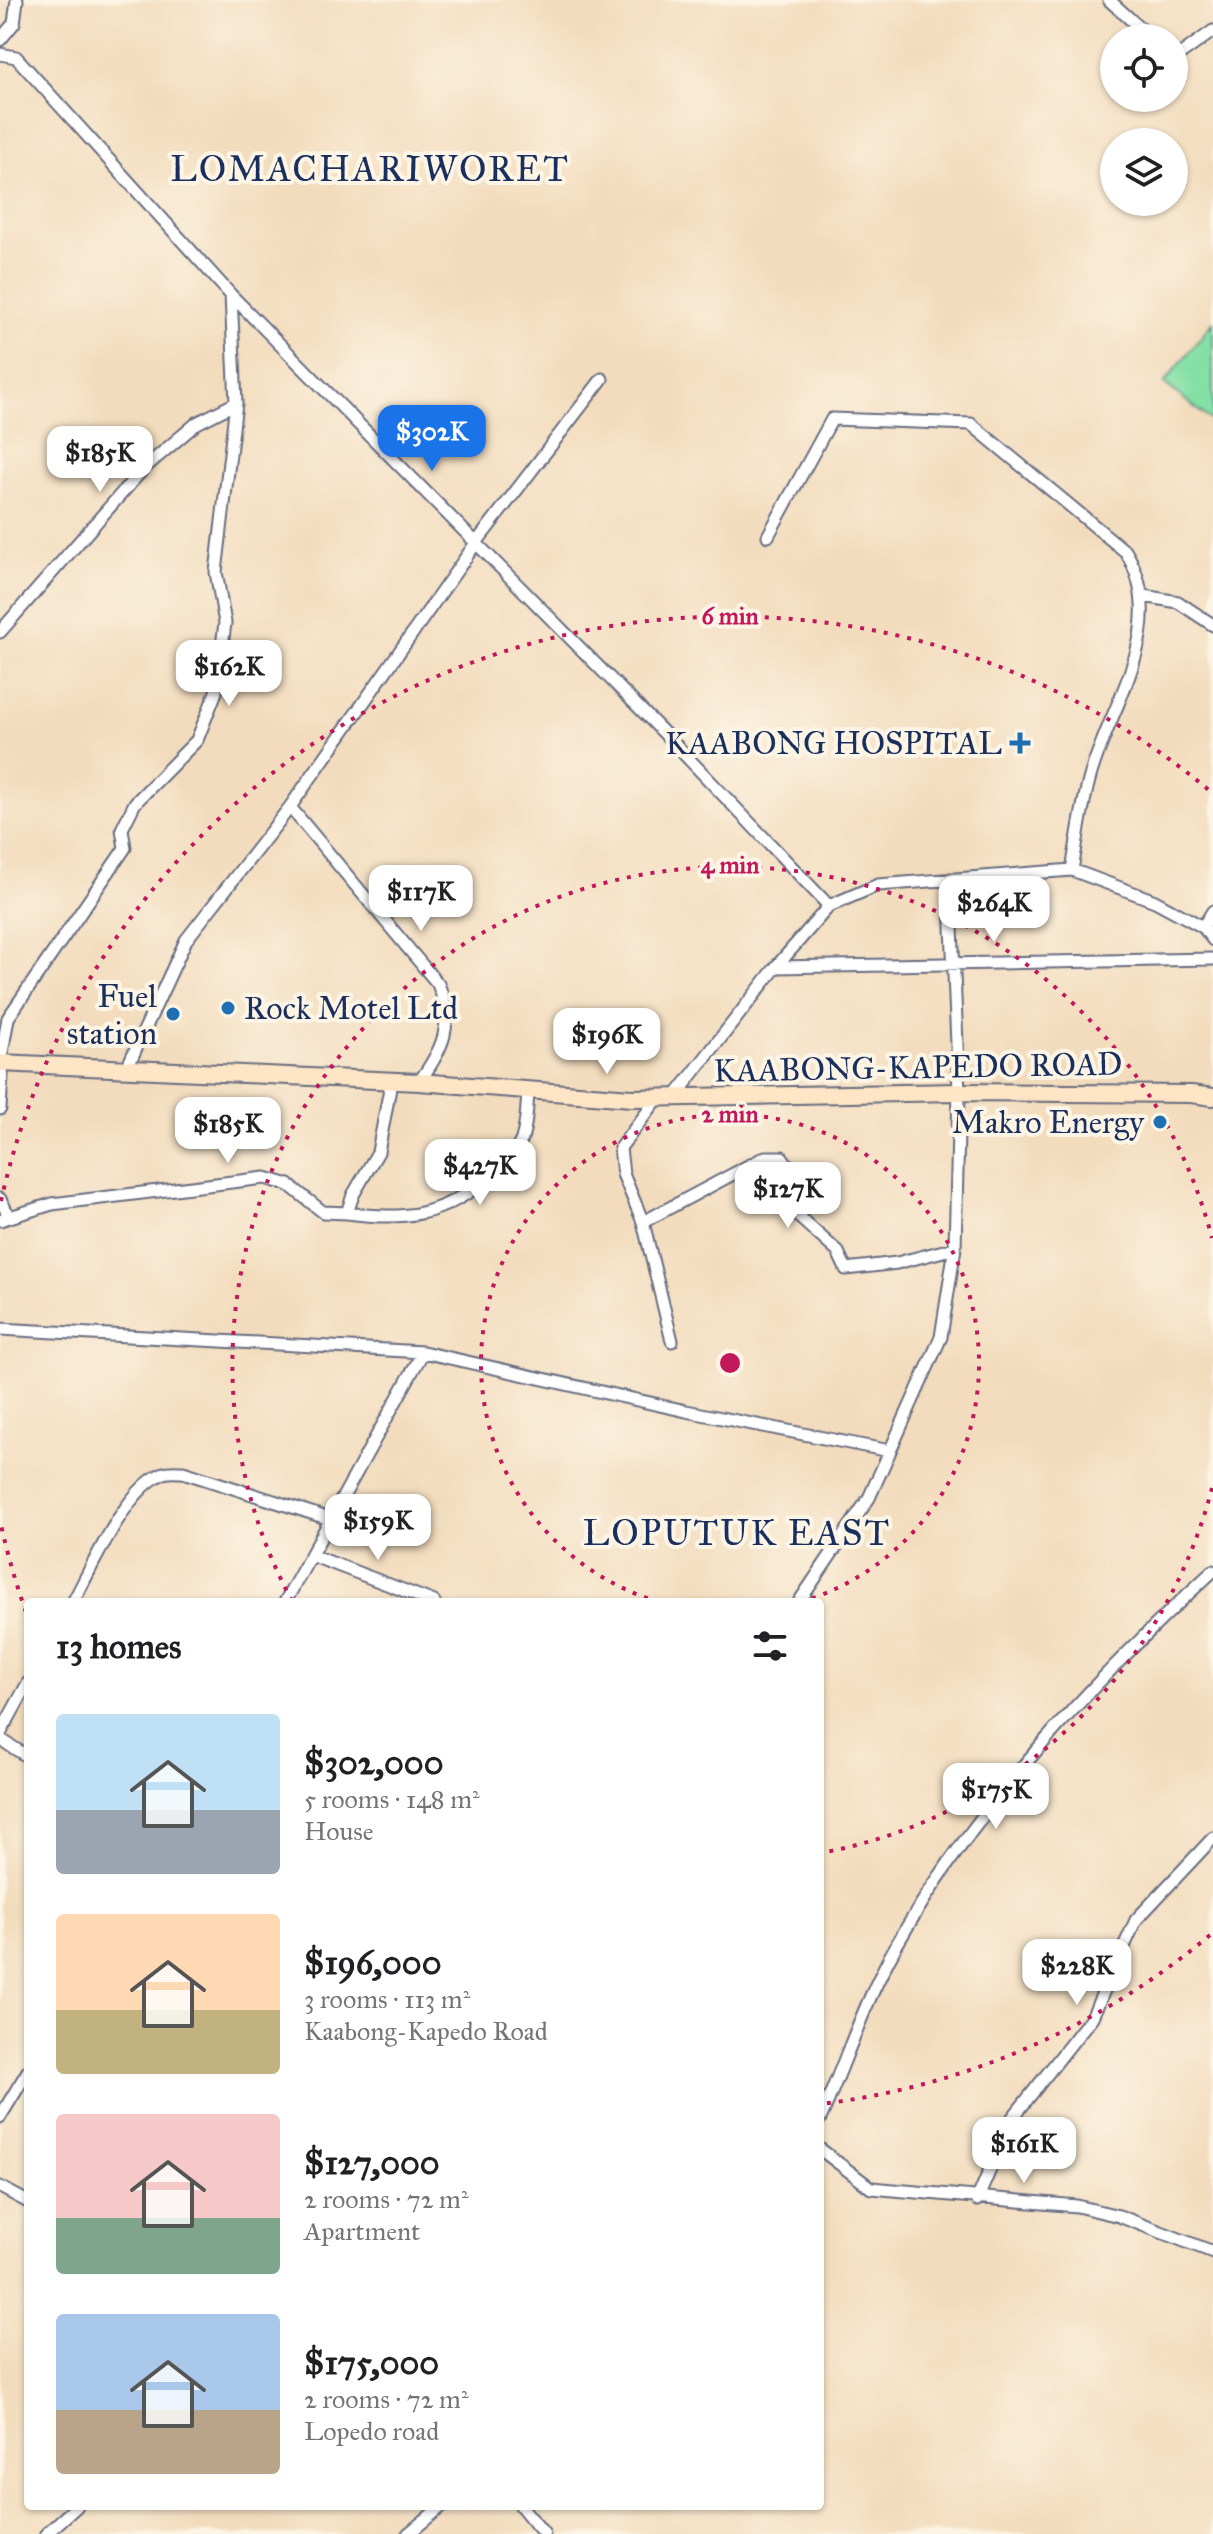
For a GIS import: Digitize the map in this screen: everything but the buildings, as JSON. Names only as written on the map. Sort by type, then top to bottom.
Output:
[{"type":"main road","name":"KAABONG-KAPEDO ROAD","points":[[2,1057],[126,1070],[419,1082],[666,1098],[959,1092],[1191,1094],[1213,1097]]},
{"type":"street","points":[[0,40],[14,23],[17,0]]},
{"type":"street","points":[[1109,0],[1136,24]]},
{"type":"street","points":[[1188,49],[1213,31]]},
{"type":"street","points":[[0,54],[16,57],[231,295],[829,906]]},
{"type":"street","points":[[0,1109],[2,1057],[8,1018],[125,848],[122,829],[135,803],[184,757],[197,740],[216,692],[225,623],[216,572],[236,403],[231,295]]},
{"type":"street","points":[[126,1070],[186,940],[290,807],[476,543],[602,379]]},
{"type":"street","points":[[0,632],[151,461],[197,423],[236,403]]},
{"type":"street","points":[[768,536],[832,419],[971,424],[1126,552],[1140,575],[1144,596],[1143,636],[1091,772],[1072,870]]},
{"type":"street","points":[[1144,596],[1178,602],[1213,625]]},
{"type":"street","points":[[290,807],[438,984],[447,1016],[446,1036],[441,1052],[419,1082]]},
{"type":"street","points":[[672,1341],[643,1222],[623,1174],[620,1148],[829,906],[878,885],[1072,870],[1155,901],[1203,927],[1213,940]]},
{"type":"street","points":[[802,1598],[869,1498],[941,1337],[955,1248],[959,1092],[950,879]]},
{"type":"street","points":[[1203,927],[1213,911]]},
{"type":"street","points":[[776,967],[1213,959]]},
{"type":"street","points":[[347,1213],[358,1184],[378,1152],[391,1083]]},
{"type":"street","points":[[0,1199],[4,1218],[52,1204],[265,1178],[289,1185],[323,1212],[379,1217],[420,1216],[463,1198],[504,1163],[521,1142],[528,1090]]},
{"type":"street","points":[[643,1222],[765,1157],[782,1157],[806,1191],[800,1218],[838,1252],[846,1269],[897,1263],[955,1248]]},
{"type":"street","points":[[0,1329],[423,1352],[686,1411],[890,1451]]},
{"type":"street","points":[[287,1598],[423,1352]]},
{"type":"street","points":[[75,1598],[113,1529],[137,1496],[165,1473],[183,1472],[330,1519]]},
{"type":"street","points":[[311,1555],[424,1598]]},
{"type":"street","points":[[824,2110],[894,1949],[936,1881],[1009,1783],[1123,1654],[1213,1571]]},
{"type":"street","points":[[24,1691],[0,1737],[24,1754]]},
{"type":"street","points":[[977,2200],[1011,2120],[1092,2017],[1136,1920],[1213,1838]]},
{"type":"street","points":[[0,2117],[24,2078]]},
{"type":"street","points":[[824,2152],[871,2188],[977,2200],[1077,2206],[1119,2216],[1213,2252]]},
{"type":"street","points":[[0,2187],[24,2200]]},
{"type":"street","points":[[46,2534],[73,2510]]},
{"type":"street","points":[[408,2534],[437,2510]]},
{"type":"street","points":[[524,2510],[544,2534]]},
{"type":"green space","points":[[1213,322],[1213,422],[1164,383]]},
{"type":"place","name":"KAABONG HOSPITAL","points":[[1020,743]]},
{"type":"place","name":"Rock Motel Ltd","points":[[228,1008]]},
{"type":"place","name":"Fuel station","points":[[173,1014]]},
{"type":"place","name":"Makro Energy","points":[[1160,1122]]},
{"type":"district","name":"LOMACHARIWORET","points":[[370,168]]},
{"type":"district","name":"LOPUTUK EAST","points":[[737,1532]]}]
